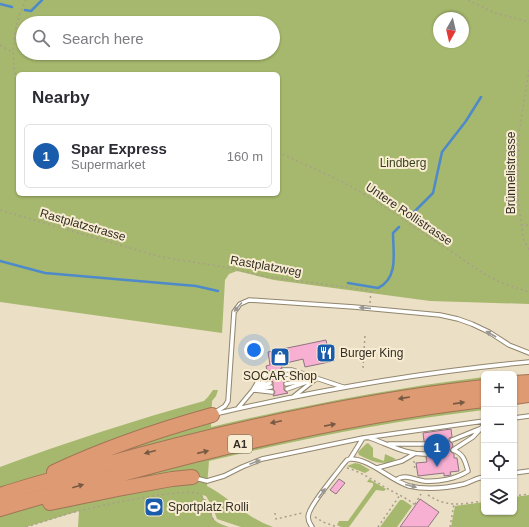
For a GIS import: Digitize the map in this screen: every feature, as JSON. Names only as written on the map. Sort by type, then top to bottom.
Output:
[{"type":"highway","points":[[517,383],[529,382]]},
{"type":"highway","name":"A1","points":[[0,495],[167,448],[262,425],[364,404],[481,386]]},
{"type":"highway","points":[[517,397],[529,395]]},
{"type":"highway","name":"A1","points":[[0,509],[152,465],[286,433],[366,418],[481,400]]},
{"type":"highway","name":"A1","points":[[15,490],[88,456],[162,429],[212,415]]},
{"type":"highway","name":"A1","points":[[0,509],[28,508],[118,489],[172,479],[192,477]]},
{"type":"lane","points":[[212,415],[222,408],[228,401],[233,317],[235,310],[240,304],[249,300],[428,314],[458,319],[489,332],[509,345],[529,353]]},
{"type":"lane","points":[[212,415],[343,387],[427,374],[529,362]]},
{"type":"lane","points":[[283,370],[292,370],[343,387]]},
{"type":"lane","points":[[238,409],[253,390],[260,378],[268,373]]},
{"type":"lane","points":[[284,374],[317,378]]},
{"type":"lane","points":[[253,390],[269,378]]},
{"type":"lane","points":[[285,379],[317,378]]},
{"type":"lane","points":[[286,384],[317,378]]},
{"type":"lane","points":[[287,389],[317,378]]},
{"type":"lane","points":[[291,398],[317,378]]},
{"type":"lane","points":[[253,390],[270,383]]},
{"type":"lane","points":[[253,390],[271,387]]},
{"type":"lane","points":[[253,390],[272,392]]},
{"type":"lane","points":[[517,418],[529,416]]},
{"type":"lane","points":[[192,477],[207,481],[224,476],[262,459],[363,438],[481,421]]},
{"type":"lane","points":[[452,440],[481,426]]},
{"type":"lane","points":[[396,480],[405,476],[427,481],[460,476],[468,471],[462,455],[453,450],[473,437],[481,427]]},
{"type":"lane","points":[[369,437],[414,454],[426,454]]},
{"type":"lane","points":[[312,527],[309,522],[309,513],[313,506],[342,466],[347,460],[350,459],[363,438]]},
{"type":"lane","points":[[386,444],[424,444]]},
{"type":"lane","points":[[377,468],[402,461],[414,454]]},
{"type":"lane","points":[[350,459],[360,460],[410,486],[430,488],[463,484],[481,477]]},
{"type":"lane","points":[[517,473],[529,471]]},
{"type":"path","points":[[20,16],[26,0]]},
{"type":"path","points":[[468,0],[495,13],[529,22]]},
{"type":"path","points":[[16,31],[13,53],[16,78]]},
{"type":"path","points":[[0,45],[13,53]]},
{"type":"path","name":"Brünnelistrasse","points":[[529,70],[518,133],[518,198],[523,238],[529,250]]},
{"type":"path","name":"Untere Rollistrasse","points":[[280,153],[346,183],[379,203],[483,274],[502,283],[529,292]]},
{"type":"path","name":"Rastplatzstrasse","points":[[0,210],[161,257]]},
{"type":"path","points":[[521,225],[529,225]]},
{"type":"path","name":"Rastplatzweg","points":[[161,257],[230,268],[268,277],[368,290]]},
{"type":"path","points":[[369,309],[371,290]]},
{"type":"path","points":[[363,368],[365,335]]},
{"type":"path","points":[[342,466],[367,476],[415,505]]},
{"type":"path","points":[[26,527],[79,511],[161,495],[190,492],[201,495],[207,503],[214,520]]},
{"type":"path","points":[[415,492],[426,494],[442,503],[454,504],[481,501]]},
{"type":"path","points":[[517,496],[529,494]]},
{"type":"path","points":[[378,527],[400,495]]},
{"type":"path","points":[[450,527],[454,504]]},
{"type":"path","points":[[275,513],[276,519],[309,513],[323,522],[336,527]]},
{"type":"green space","name":"Lindberg","points":[[0,0],[529,0],[529,304],[430,301],[274,280],[237,271],[229,274],[225,280],[222,333],[0,302]]},
{"type":"green space","points":[[481,377],[481,410],[449,414],[346,431],[209,461],[207,486],[224,496],[255,519],[273,527],[241,527],[217,519],[206,496],[202,495],[214,519],[229,527],[78,527],[79,511],[26,527],[0,527],[0,467],[101,432],[204,401],[213,390],[218,390],[212,401],[211,427],[347,398]]},
{"type":"green space","points":[[368,443],[373,448],[373,457],[384,461],[385,454],[396,459],[387,463],[382,463],[359,455],[358,452]]},
{"type":"green space","points":[[355,463],[360,464],[370,470],[365,473],[347,466]]},
{"type":"green space","points":[[369,479],[386,489],[384,491],[376,490],[349,527],[341,527],[337,525],[339,521],[348,521],[373,486],[373,483],[367,482]]},
{"type":"green space","points":[[529,495],[529,527],[451,527],[455,506],[481,502],[481,515],[517,515],[517,497]]},
{"type":"green space","points":[[400,500],[403,500],[412,506],[397,527],[380,527]]},
{"type":"building","points":[[326,340],[327,345],[330,344],[334,361],[305,367],[303,359],[282,364],[280,370],[283,377],[282,380],[284,382],[284,390],[288,393],[273,396],[275,392],[273,389],[273,382],[271,380],[271,372],[267,370],[266,366],[270,365],[268,352]]},
{"type":"building","points":[[451,429],[452,437],[449,438],[449,441],[453,446],[450,451],[454,454],[454,458],[457,458],[459,471],[450,472],[451,475],[444,476],[444,473],[418,476],[416,463],[427,462],[426,457],[429,454],[428,451],[425,451],[427,444],[424,441],[423,433]]},
{"type":"building","points":[[339,479],[345,483],[336,494],[330,490]]},
{"type":"building","points":[[420,499],[439,512],[428,527],[400,527]]},
{"type":"waterway","points":[[25,10],[31,11],[42,0]]},
{"type":"waterway","points":[[0,4],[12,7]]},
{"type":"waterway","points":[[410,216],[433,193],[442,152],[466,121],[481,97]]},
{"type":"waterway","points":[[348,283],[378,288],[385,284],[392,271],[394,256],[393,233],[399,227]]},
{"type":"waterway","points":[[0,261],[45,273],[196,286],[218,291]]},
{"type":"place","name":"Burger King","points":[[326,353]]},
{"type":"place","name":"SOCAR Shop","points":[[280,357]]},
{"type":"place","name":"Spar Express","points":[[437,467]]},
{"type":"place","name":"Sportplatz Rolli","points":[[154,507]]}]
